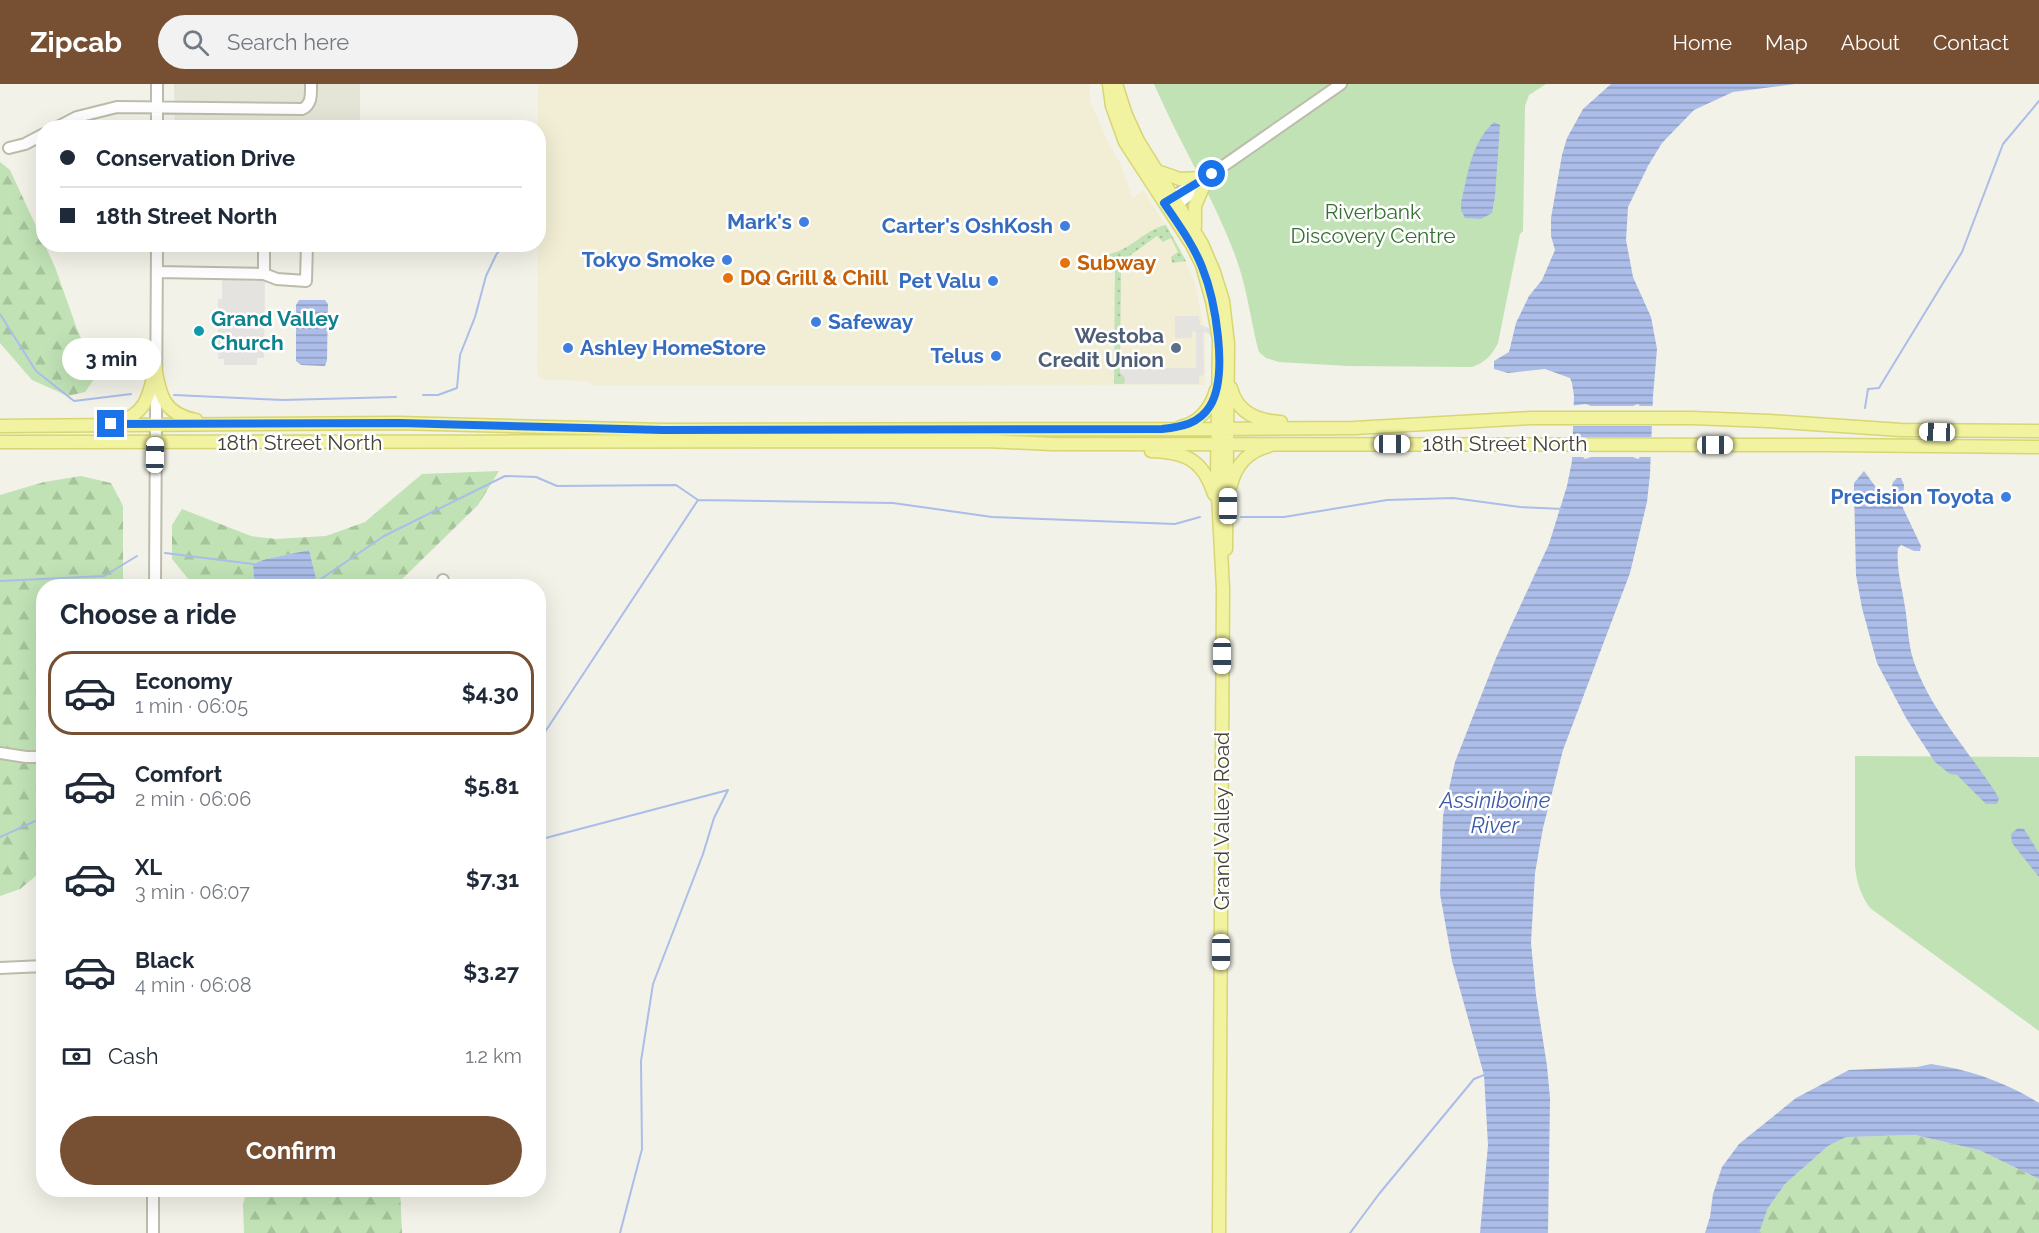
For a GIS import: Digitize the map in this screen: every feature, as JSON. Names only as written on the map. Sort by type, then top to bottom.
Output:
[{"type":"main road","points":[[1109,84],[1112,106],[1125,142],[1197,234]]},
{"type":"main road","points":[[1116,84],[1132,130],[1155,169],[1204,273],[1216,318],[1224,368],[1239,407],[1253,417],[1270,421],[1308,422],[1342,428]]},
{"type":"main road","points":[[1155,169],[1180,179],[1203,181],[1195,206],[1194,219],[1197,234],[1214,272],[1223,301],[1228,331],[1224,368],[1209,407],[1188,425],[1162,429]]},
{"type":"main road","points":[[155,367],[159,387],[168,407],[189,418],[221,424]]},
{"type":"main road","points":[[111,424],[133,416],[141,410],[150,390],[155,367]]},
{"type":"main road","name":"Grand Valley Road","points":[[1223,590],[1219,528],[1224,368]]},
{"type":"main road","name":"18th Street North","points":[[0,426],[399,423],[663,430],[1223,429],[1342,428],[1531,418],[1692,418],[1901,430],[2039,431]]},
{"type":"main road","name":"18th Street North","points":[[0,442],[986,441],[1052,444],[2039,447]]},
{"type":"main road","points":[[1052,444],[1093,450],[1154,451],[1185,456],[1194,461],[1208,478],[1214,493],[1219,528]]},
{"type":"main road","name":"Grand Valley Road","points":[[1219,1233],[1223,590],[1228,506],[1223,444]]},
{"type":"main road","points":[[1228,506],[1233,476],[1243,460],[1263,448],[1290,444]]},
{"type":"street","points":[[157,84],[157,120]]},
{"type":"street","points":[[71,120],[106,108],[130,106],[302,109],[308,105],[310,100],[311,84]]},
{"type":"street","points":[[1171,203],[1341,84]]},
{"type":"street","points":[[9,148],[36,138]]},
{"type":"street","points":[[155,579],[157,252]]},
{"type":"street","points":[[264,252],[264,274]]},
{"type":"street","points":[[157,272],[264,274],[278,279],[306,281],[307,252]]},
{"type":"street","points":[[399,423],[399,443]]},
{"type":"street","points":[[221,424],[225,443]]},
{"type":"street","points":[[0,753],[36,757]]},
{"type":"street","points":[[0,968],[36,966]]},
{"type":"street","points":[[153,1197],[153,1233]]},
{"type":"shaded area","points":[[174,84],[360,84],[360,120],[175,120]]},
{"type":"shaded area","points":[[538,84],[1089,84],[1090,101],[1119,161],[1130,190],[1129,193],[1133,198],[1143,190],[1179,246],[1195,283],[1205,333],[1205,385],[594,386],[587,381],[544,380],[537,375],[537,252],[546,252],[546,120],[538,120]]},
{"type":"shaded area","points":[[222,279],[265,279],[264,358],[257,358],[257,365],[224,365],[224,359],[218,359],[218,299],[222,299]]},
{"type":"shaded area","points":[[1175,316],[1199,316],[1200,325],[1212,329],[1214,343],[1209,334],[1205,332],[1203,334],[1204,374],[1199,377],[1199,384],[1124,384],[1125,377],[1120,373],[1120,368],[1196,368],[1196,332],[1192,331],[1192,338],[1175,338]]},
{"type":"green space","name":"Riverbank Discovery Centre","points":[[1154,84],[1546,84],[1529,95],[1525,106],[1523,231],[1520,234],[1498,343],[1491,355],[1472,367],[1348,366],[1279,362],[1266,358],[1259,352],[1235,255]]},
{"type":"green space","points":[[0,162],[10,170],[36,226],[36,252],[48,252],[55,267],[77,329],[97,375],[85,392],[68,396],[32,380],[0,343]]},
{"type":"green space","points":[[1166,225],[1186,261],[1172,263],[1171,257],[1178,252],[1171,238],[1163,242],[1157,236],[1121,262],[1120,373],[1125,377],[1124,384],[1114,384],[1115,259],[1109,258],[1109,254],[1117,252],[1151,231]]},
{"type":"green space","points":[[499,471],[478,505],[402,579],[316,579],[309,550],[253,564],[254,579],[188,579],[172,559],[172,525],[182,509],[251,536],[275,539],[326,536],[365,522],[422,474]]},
{"type":"green space","points":[[81,476],[111,483],[123,506],[123,579],[36,579],[36,876],[20,889],[0,896],[0,495],[44,482]]},
{"type":"green space","points":[[1855,756],[2039,757],[2039,1031],[1870,908],[1860,889],[1855,867]]},
{"type":"green space","points":[[1915,1135],[1979,1150],[2039,1179],[2039,1233],[1759,1233],[1768,1208],[1785,1184],[1828,1146],[1846,1137]]},
{"type":"green space","points":[[245,1197],[400,1197],[402,1233],[244,1233],[243,1204]]},
{"type":"water","name":"Assiniboine River","points":[[1611,84],[1795,84],[1733,92],[1694,110],[1662,143],[1628,207],[1626,240],[1633,277],[1651,317],[1657,349],[1650,474],[1647,502],[1630,573],[1563,750],[1543,828],[1535,873],[1531,943],[1550,1098],[1548,1233],[1480,1233],[1488,1145],[1484,1075],[1452,961],[1440,894],[1443,816],[1455,762],[1496,658],[1549,544],[1567,486],[1572,461],[1574,396],[1570,378],[1545,369],[1508,373],[1494,369],[1494,361],[1509,352],[1516,323],[1529,296],[1542,280],[1555,250],[1551,236],[1551,218],[1567,138],[1583,109]]},
{"type":"water","points":[[1494,122],[1500,125],[1492,213],[1481,219],[1465,218],[1461,210],[1461,203],[1468,170],[1480,139]]},
{"type":"water","points":[[299,300],[325,300],[328,304],[325,366],[301,365],[296,361],[296,305]]},
{"type":"water","points":[[1864,471],[1886,501],[1889,499],[1893,482],[1897,478],[1901,478],[1904,485],[1903,508],[1921,546],[1920,551],[1914,551],[1901,545],[1898,548],[1909,642],[1914,662],[1941,716],[1999,798],[1997,804],[1986,804],[1957,775],[1950,774],[1935,762],[1906,718],[1877,663],[1862,608],[1856,575],[1854,483]]},
{"type":"water","points":[[309,550],[316,579],[254,579],[253,564]]},
{"type":"water","points":[[2018,828],[2024,829],[2039,853],[2039,877],[2012,843],[2011,834]]},
{"type":"water","points":[[1931,1064],[1959,1069],[1987,1078],[2039,1103],[2039,1179],[1979,1150],[1915,1135],[1846,1137],[1828,1146],[1785,1184],[1768,1208],[1759,1233],[1705,1233],[1713,1194],[1722,1167],[1739,1144],[1796,1098],[1849,1070],[1917,1067]]},
{"type":"pier","points":[[1586,404],[1591,406],[1638,404],[1655,406],[1655,426],[1570,426],[1570,406]]},
{"type":"pier","points":[[1569,437],[1654,437],[1654,457],[1638,459],[1591,457],[1585,459],[1569,457]]},
{"type":"waterway","points":[[1865,408],[1868,389],[1879,388],[1962,252],[2003,144],[2039,101]]},
{"type":"waterway","points":[[423,395],[438,395],[457,388],[460,355],[475,317],[486,276],[498,252]]},
{"type":"waterway","points":[[0,314],[36,371],[74,401],[131,394]]},
{"type":"waterway","points":[[174,395],[283,400],[396,397]]},
{"type":"waterway","points":[[321,579],[384,536],[505,476],[536,477],[557,486],[676,485],[698,500],[893,503],[992,517],[1175,524],[1200,517]]},
{"type":"waterway","points":[[1241,517],[1284,517],[1387,500],[1453,498],[1520,507],[1563,509]]},
{"type":"waterway","points":[[546,730],[698,500]]},
{"type":"waterway","points":[[165,553],[253,564]]},
{"type":"waterway","points":[[42,579],[104,576],[137,556]]},
{"type":"waterway","points":[[0,581],[36,579]]},
{"type":"waterway","points":[[546,838],[728,790],[714,818],[703,854],[653,984],[641,1061],[642,1149],[620,1233]]},
{"type":"waterway","points":[[0,837],[36,821]]},
{"type":"waterway","points":[[1350,1233],[1379,1194],[1474,1079],[1484,1075]]},
{"type":"place","name":"Mark's","points":[[804,222]]},
{"type":"place","name":"Carter's OshKosh","points":[[1065,226]]},
{"type":"place","name":"Tokyo Smoke","points":[[727,260]]},
{"type":"place","name":"Subway","points":[[1065,263]]},
{"type":"place","name":"DQ Grill & Chill","points":[[728,278]]},
{"type":"place","name":"Pet Valu","points":[[993,281]]},
{"type":"place","name":"Safeway","points":[[816,322]]},
{"type":"place","name":"Grand Valley Church","points":[[199,331]]},
{"type":"place","name":"Ashley HomeStore","points":[[568,348]]},
{"type":"place","name":"Westoba Credit Union","points":[[1176,348]]},
{"type":"place","name":"Telus","points":[[996,356]]},
{"type":"place","name":"Precision Toyota","points":[[2006,497]]},
{"type":"route","points":[[111,424],[399,423],[663,430],[1162,429],[1183,427],[1201,416],[1213,400],[1219,365],[1218,339],[1216,318],[1202,265],[1192,245],[1164,203],[1212,174]]}]
